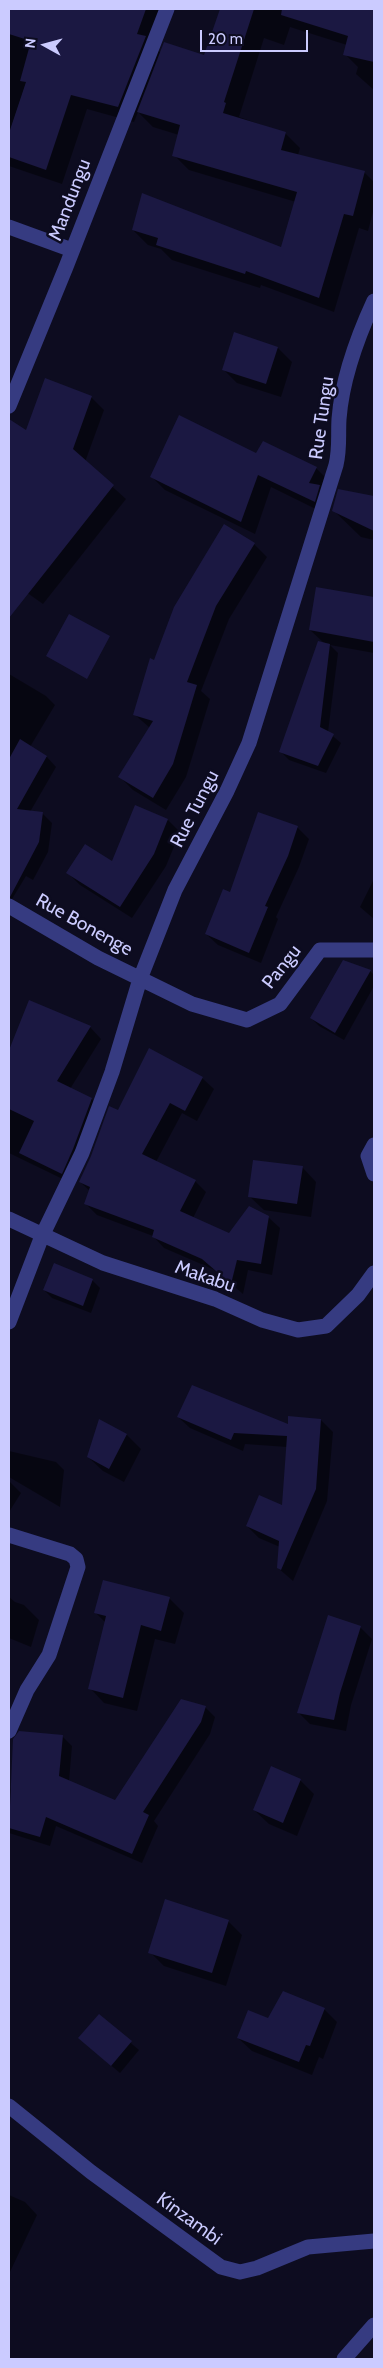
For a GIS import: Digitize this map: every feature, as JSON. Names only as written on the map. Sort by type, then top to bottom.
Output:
[{"type":"street","name":"Mandungu","points":[[9,406],[167,9]]},
{"type":"street","points":[[9,227],[72,250]]},
{"type":"street","name":"Rue Tungu","points":[[9,1322],[42,1236],[82,1153],[112,1072],[140,979],[175,890],[227,791],[249,743],[336,465],[340,445],[339,420],[346,377],[364,323],[374,302]]},
{"type":"street","name":"Rue Bonenge","points":[[9,906],[98,958],[140,979]]},
{"type":"street","name":"Pangu","points":[[140,979],[192,1004],[247,1020],[280,1004],[320,950],[374,950]]},
{"type":"street","points":[[374,1145],[368,1156],[374,1174]]},
{"type":"street","name":"Makabu","points":[[9,1219],[103,1263],[215,1299],[262,1320],[298,1330],[326,1326],[358,1295],[374,1273]]},
{"type":"street","points":[[9,1535],[70,1554],[76,1559],[78,1567],[49,1655],[27,1690],[9,1731]]},
{"type":"street","name":"Kinzambi","points":[[9,2106],[91,2172],[221,2267],[240,2272],[256,2268],[308,2247],[374,2241]]},
{"type":"street","points":[[344,2359],[374,2325]]},
{"type":"building","points":[[9,9],[146,9],[137,34],[146,36],[118,107],[71,95],[46,170],[9,157],[9,133],[26,82],[20,81],[31,41],[9,34]]},
{"type":"building","points":[[220,9],[254,9],[224,102],[226,103],[223,113],[286,132],[281,150],[365,171],[353,216],[344,214],[319,298],[246,271],[245,274],[156,245],[158,238],[132,230],[142,193],[281,247],[297,192],[172,156],[180,125],[137,112],[164,42],[204,55]]},
{"type":"building","points":[[282,9],[374,9],[374,62],[343,55],[348,36],[281,15]]},
{"type":"building","points":[[234,332],[278,347],[266,384],[222,370]]},
{"type":"building","points":[[45,378],[92,396],[73,449],[114,485],[9,618],[9,419],[26,430]]},
{"type":"building","points":[[179,415],[256,453],[263,441],[317,467],[309,483],[320,485],[315,502],[258,475],[241,522],[150,477]]},
{"type":"building","points":[[338,489],[374,496],[374,531],[332,511]]},
{"type":"building","points":[[224,524],[255,543],[216,606],[187,682],[197,685],[173,764],[153,798],[118,777],[153,721],[133,715],[150,658],[154,660],[174,607]]},
{"type":"building","points":[[316,587],[374,597],[374,642],[309,630]]},
{"type":"building","points":[[69,614],[110,636],[87,679],[46,656]]},
{"type":"building","points":[[318,641],[330,644],[320,727],[334,734],[318,766],[279,752]]},
{"type":"building","points":[[20,739],[47,756],[17,809],[43,812],[39,842],[10,897],[9,759]]},
{"type":"building","points":[[135,805],[168,819],[154,854],[120,907],[66,873],[85,844],[112,861]]},
{"type":"building","points":[[258,812],[298,826],[288,856],[265,906],[268,907],[249,953],[205,934],[223,889],[230,892]]},
{"type":"building","points":[[343,960],[371,970],[335,1033],[310,1018]]},
{"type":"building","points":[[29,1000],[91,1026],[57,1081],[92,1098],[62,1174],[19,1153],[34,1121],[9,1109],[9,1050]]},
{"type":"building","points":[[149,1048],[203,1077],[185,1111],[170,1103],[142,1154],[196,1180],[180,1211],[229,1233],[249,1206],[269,1216],[261,1264],[237,1260],[231,1284],[202,1259],[152,1237],[154,1230],[84,1204],[90,1187],[79,1182],[91,1156],[109,1106],[118,1110]]},
{"type":"building","points":[[253,1160],[303,1166],[297,1204],[248,1197]]},
{"type":"building","points":[[54,1263],[93,1279],[83,1306],[43,1290]]},
{"type":"building","points":[[192,1385],[288,1424],[288,1416],[321,1419],[316,1489],[281,1570],[277,1568],[279,1541],[246,1526],[259,1495],[282,1505],[287,1436],[234,1433],[231,1440],[177,1417]]},
{"type":"building","points":[[99,1419],[127,1434],[109,1469],[87,1457]]},
{"type":"building","points":[[103,1580],[170,1597],[161,1631],[141,1625],[123,1698],[88,1689],[106,1616],[94,1613]]},
{"type":"building","points":[[328,1615],[361,1626],[340,1693],[334,1720],[297,1713]]},
{"type":"building","points":[[181,1699],[206,1706],[201,1722],[143,1812],[149,1815],[132,1854],[46,1817],[40,1837],[9,1828],[13,1739],[19,1731],[63,1735],[59,1776],[115,1800]]},
{"type":"building","points":[[271,1766],[301,1779],[283,1823],[253,1810]]},
{"type":"building","points":[[165,1899],[229,1920],[212,1973],[148,1953]]},
{"type":"building","points":[[283,1991],[325,2008],[310,2046],[306,2045],[299,2062],[237,2038],[248,2010],[268,2018]]},
{"type":"building","points":[[99,2014],[132,2041],[111,2066],[78,2038]]}]
